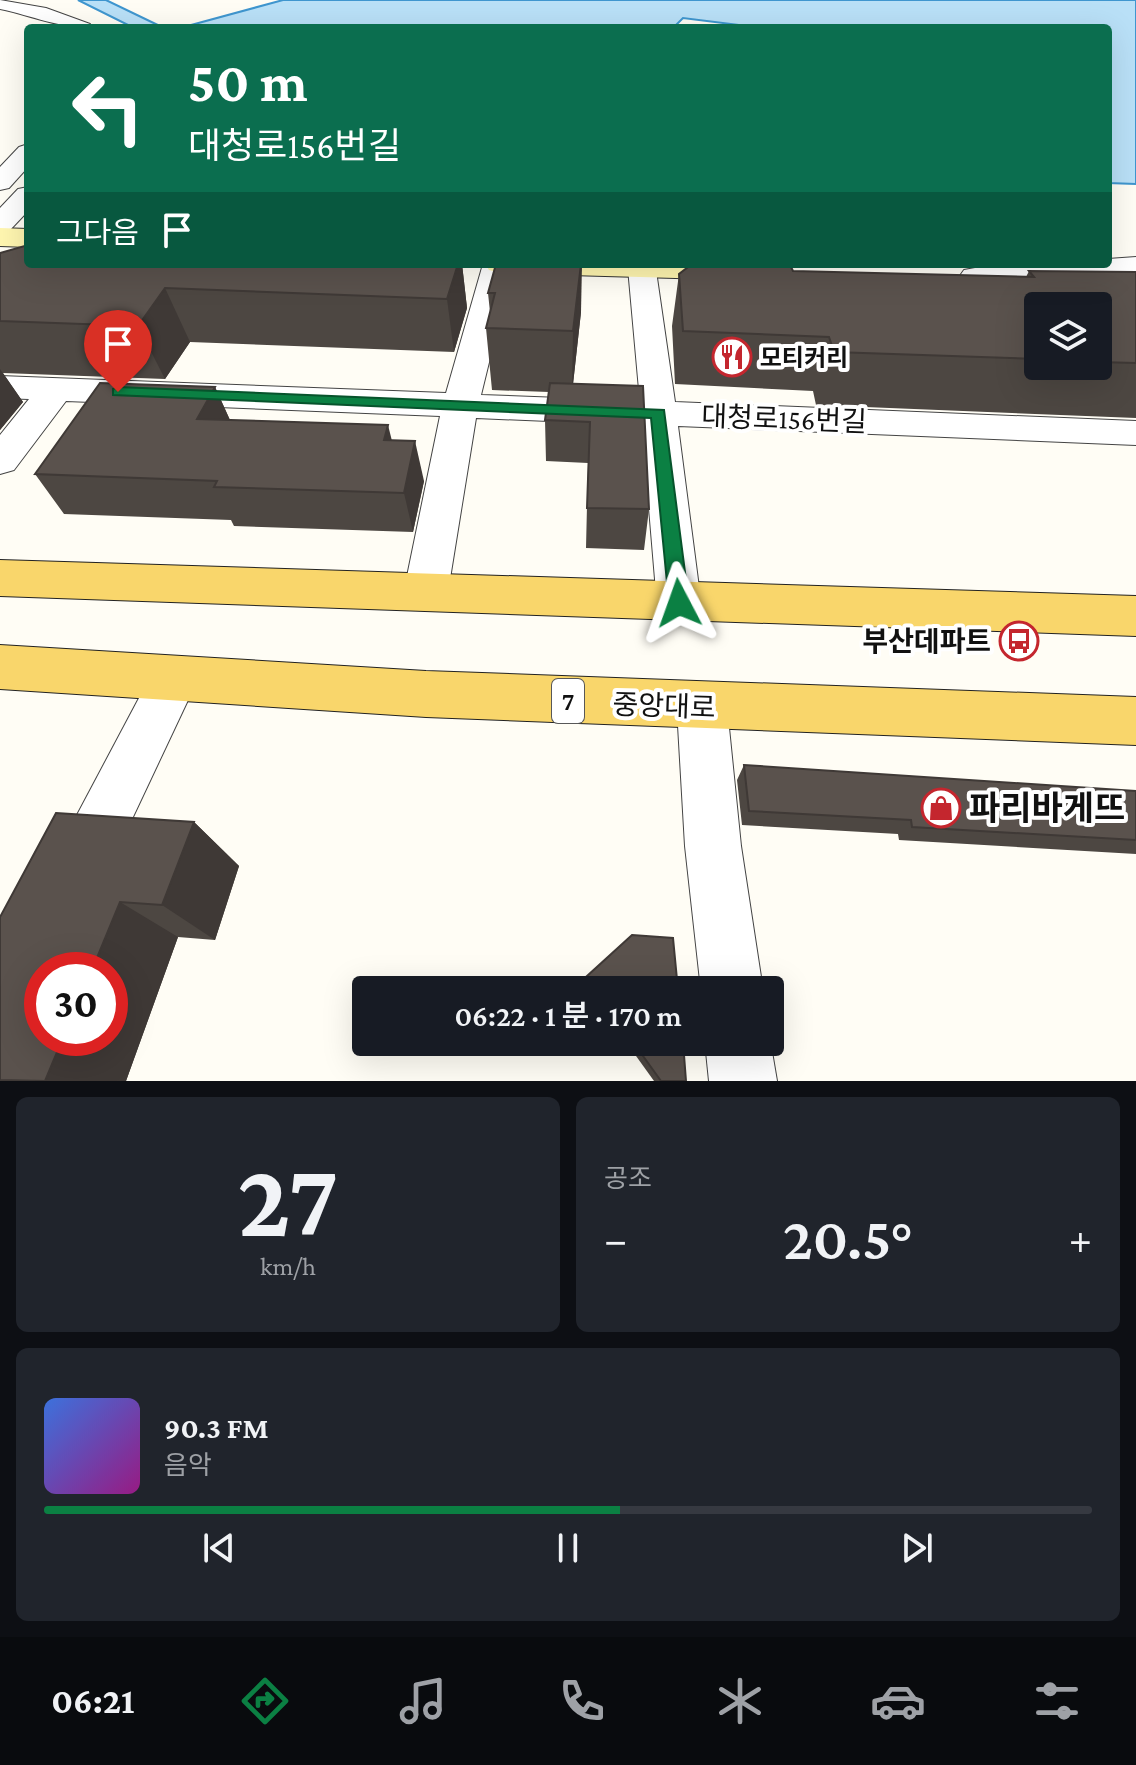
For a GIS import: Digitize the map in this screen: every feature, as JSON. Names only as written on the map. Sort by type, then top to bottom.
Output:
[{"type":"main road","points":[[0,237],[24,238]]},
{"type":"main road","points":[[0,260],[24,260]]},
{"type":"main road","points":[[643,268],[769,272]]},
{"type":"main road","points":[[943,276],[1136,282]]},
{"type":"main road","points":[[0,578],[1136,616]]},
{"type":"main road","name":"중앙대로","points":[[0,667],[173,681],[702,708],[1136,721]]},
{"type":"street","points":[[0,7],[25,24]]},
{"type":"street","points":[[0,7],[32,9],[72,24]]},
{"type":"street","points":[[1,181],[24,156]]},
{"type":"street","points":[[0,224],[24,199]]},
{"type":"street","points":[[1112,268],[1136,266]]},
{"type":"street","points":[[426,591],[460,406],[498,268]]},
{"type":"street","points":[[643,268],[679,603]]},
{"type":"street","points":[[975,277],[1107,268]]},
{"type":"street","name":"대청로156번길","points":[[0,387],[1136,433]]},
{"type":"street","points":[[0,461],[56,390]]},
{"type":"street","points":[[51,909],[173,681]]},
{"type":"street","points":[[702,708],[713,846],[730,976]]},
{"type":"street","points":[[740,1056],[743,1081]]},
{"type":"water","points":[[78,0],[106,0],[156,24],[126,24]]},
{"type":"water","points":[[283,0],[1136,0],[1136,184],[1112,183],[1112,24],[731,24],[683,18],[677,24],[195,24]]},
{"type":"building","points":[[24,246],[24,268],[457,268],[447,299],[165,288],[138,326],[0,321],[0,253]]},
{"type":"building","points":[[495,268],[581,268],[573,331],[486,328],[495,293],[488,293]]},
{"type":"building","points":[[687,268],[792,268],[793,271],[1034,277],[1029,271],[1136,272],[1136,363],[1112,362],[1112,292],[1024,292],[1024,359],[834,352],[829,337],[683,331],[679,274]]},
{"type":"building","points":[[100,383],[215,387],[197,419],[388,425],[384,440],[415,441],[404,493],[214,487],[217,481],[35,474]]},
{"type":"building","points":[[550,383],[643,386],[649,509],[587,508],[590,422],[545,420]]},
{"type":"building","points":[[744,765],[1136,791],[1136,840],[912,827],[911,820],[749,811]]},
{"type":"building","points":[[56,813],[194,822],[162,905],[120,902],[99,952],[24,952],[24,1056],[55,1056],[45,1081],[0,1080],[0,917]]},
{"type":"building","points":[[632,935],[673,938],[677,976],[587,976]]},
{"type":"building","points":[[643,1056],[684,1056],[686,1081],[661,1081]]},
{"type":"place","name":"모티커리","points":[[732,357]]},
{"type":"place","name":"부산데파트","points":[[1019,641]]},
{"type":"place","name":"파리바게뜨","points":[[941,808]]},
{"type":"route","points":[[118,392],[659,413],[676,550],[679,603]]}]
